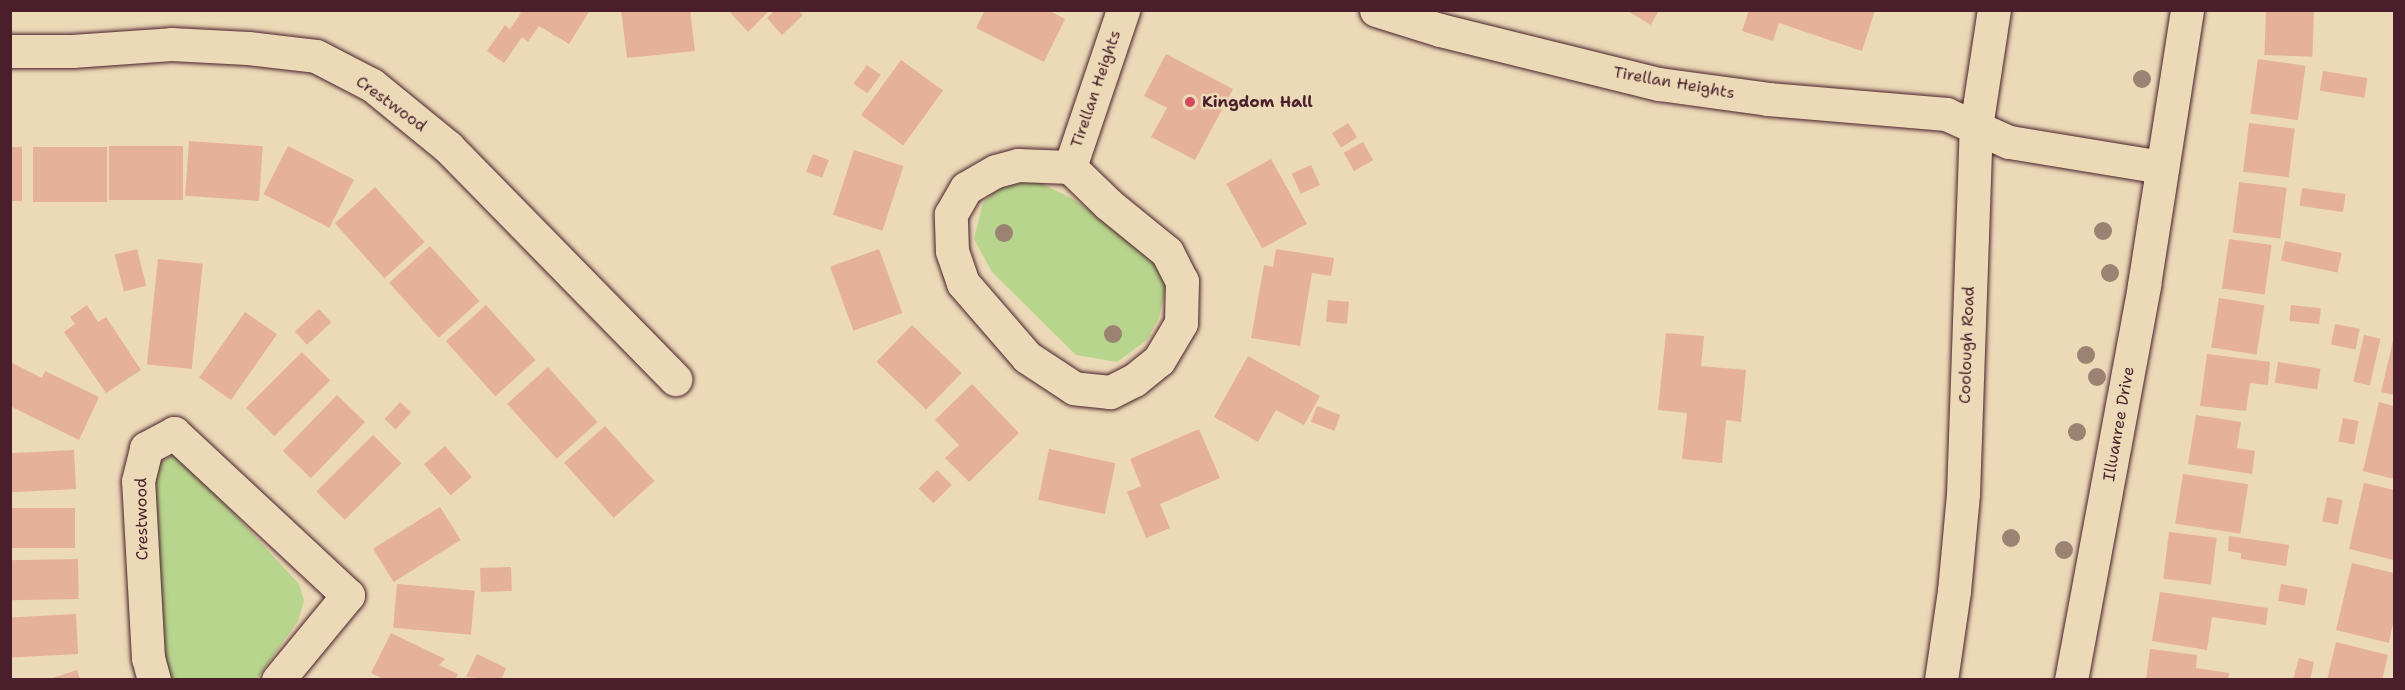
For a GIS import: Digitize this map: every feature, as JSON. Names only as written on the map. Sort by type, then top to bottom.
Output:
[{"type":"street","name":"Tirellan Heights","points":[[1070,167],[1123,10]]},
{"type":"street","name":"Tirellan Heights","points":[[1376,10],[1440,30],[1659,84],[1768,99],[1946,114],[1976,127]]},
{"type":"street","name":"Coolough Road","points":[[1941,680],[1954,591],[1963,494],[1976,127],[1994,10]]},
{"type":"street","name":"Illuanree Drive","points":[[2071,680],[2142,297],[2187,11]]},
{"type":"street","name":"Crestwood","points":[[10,51],[72,51],[171,44],[248,48],[316,56],[372,86],[448,147],[675,378]]},
{"type":"street","points":[[1976,127],[2008,142],[2162,167]]},
{"type":"street","name":"Tirellan Heights","points":[[1018,165],[1070,167],[1108,204],[1167,252],[1182,281],[1181,323],[1159,360],[1134,380],[1110,392],[1074,388],[1027,357],[963,283],[952,251],[951,214],[966,188],[996,171],[1018,165]]},
{"type":"street","name":"Crestwood","points":[[154,680],[148,658],[138,481],[147,448],[174,433],[348,595],[278,680]]},
{"type":"green space","points":[[1030,178],[1075,200],[1156,256],[1167,283],[1159,318],[1147,340],[1117,362],[1076,355],[992,272],[974,239],[983,203],[1003,185]]},
{"type":"green space","points":[[172,456],[184,460],[299,584],[304,601],[298,621],[257,679],[173,679],[155,652],[151,477],[158,463]]},
{"type":"building","points":[[516,10],[590,10],[569,44],[539,26],[528,42],[522,37],[504,63],[487,51],[505,25],[510,29],[521,13]]},
{"type":"building","points":[[621,10],[690,10],[695,51],[627,58]]},
{"type":"building","points":[[728,10],[770,10],[748,32]]},
{"type":"building","points":[[775,10],[798,10],[803,15],[782,35],[767,18]]},
{"type":"building","points":[[985,10],[1048,10],[1065,19],[1044,62],[976,28]]},
{"type":"building","points":[[1626,10],[1659,10],[1651,25]]},
{"type":"building","points":[[1749,10],[1875,10],[1862,51],[1779,23],[1773,41],[1742,31]]},
{"type":"building","points":[[2266,10],[2314,12],[2312,57],[2264,55]]},
{"type":"building","name":"Kingdom Hall","points":[[1166,54],[1233,89],[1195,160],[1151,137],[1167,108],[1144,96]]},
{"type":"building","points":[[2258,59],[2306,66],[2298,120],[2250,113]]},
{"type":"building","points":[[901,60],[943,91],[903,146],[861,115]]},
{"type":"building","points":[[867,65],[881,75],[867,94],[853,84]]},
{"type":"building","points":[[2323,71],[2367,78],[2364,98],[2320,91]]},
{"type":"building","points":[[1348,123],[1357,137],[1341,148],[1332,133]]},
{"type":"building","points":[[2249,123],[2295,129],[2289,177],[2243,172]]},
{"type":"building","points":[[189,141],[263,146],[259,201],[185,196]]},
{"type":"building","points":[[1363,142],[1373,160],[1354,171],[1344,153]]},
{"type":"building","points":[[109,146],[183,146],[183,200],[109,200]]},
{"type":"building","points":[[288,146],[354,180],[329,228],[263,194]]},
{"type":"building","points":[[10,147],[22,147],[22,201],[10,201]]},
{"type":"building","points":[[33,147],[107,147],[107,202],[33,202]]},
{"type":"building","points":[[854,150],[903,166],[882,231],[833,215]]},
{"type":"building","points":[[813,154],[829,160],[822,178],[806,172]]},
{"type":"building","points":[[1271,159],[1307,224],[1262,248],[1226,184]]},
{"type":"building","points":[[1311,165],[1320,185],[1301,194],[1292,174]]},
{"type":"building","points":[[2239,182],[2287,188],[2280,238],[2233,233]]},
{"type":"building","points":[[375,187],[425,242],[384,278],[335,223]]},
{"type":"building","points":[[2302,188],[2346,194],[2343,212],[2299,206]]},
{"type":"building","points":[[2229,239],[2272,245],[2265,294],[2222,289]]},
{"type":"building","points":[[2285,241],[2342,253],[2338,273],[2281,261]]},
{"type":"building","points":[[430,246],[480,301],[439,338],[389,283]]},
{"type":"building","points":[[137,249],[146,286],[124,291],[115,255]]},
{"type":"building","points":[[879,249],[902,313],[853,331],[830,267]]},
{"type":"building","points":[[1276,249],[1334,258],[1331,276],[1312,273],[1300,346],[1251,338],[1264,265],[1273,267]]},
{"type":"building","points":[[158,259],[203,264],[192,369],[147,364]]},
{"type":"building","points":[[2219,298],[2264,305],[2257,355],[2211,347]]},
{"type":"building","points":[[1328,300],[1349,302],[1347,324],[1326,322]]},
{"type":"building","points":[[87,305],[98,322],[106,317],[141,370],[106,393],[64,332],[75,324],[70,317]]},
{"type":"building","points":[[486,305],[536,360],[495,396],[446,341]]},
{"type":"building","points":[[2291,305],[2321,308],[2319,324],[2289,321]]},
{"type":"building","points":[[319,309],[331,322],[307,345],[295,332]]},
{"type":"building","points":[[245,312],[277,334],[231,400],[199,378]]},
{"type":"building","points":[[2335,324],[2360,329],[2356,349],[2331,345]]},
{"type":"building","points":[[912,325],[962,373],[926,410],[877,362]]},
{"type":"building","points":[[1666,333],[1704,336],[1701,366],[1746,370],[1741,422],[1726,420],[1722,463],[1682,459],[1687,413],[1658,410]]},
{"type":"building","points":[[2364,335],[2381,339],[2370,386],[2353,382]]},
{"type":"building","points":[[2394,337],[2394,395],[2381,392]]},
{"type":"building","points":[[302,352],[330,380],[274,436],[246,408]]},
{"type":"building","points":[[2207,354],[2270,362],[2268,385],[2250,383],[2246,411],[2200,406]]},
{"type":"building","points":[[1248,356],[1320,396],[1304,425],[1276,410],[1258,442],[1214,417]]},
{"type":"building","points":[[10,362],[42,378],[45,371],[99,397],[79,440],[10,406]]},
{"type":"building","points":[[2278,362],[2320,369],[2317,389],[2275,383]]},
{"type":"building","points":[[548,367],[598,422],[557,459],[507,404]]},
{"type":"building","points":[[972,384],[1019,433],[969,482],[945,458],[959,445],[935,420]]},
{"type":"building","points":[[337,395],[365,422],[311,478],[283,451]]},
{"type":"building","points":[[400,402],[411,412],[396,429],[385,419]]},
{"type":"building","points":[[2379,402],[2394,406],[2394,479],[2363,471]]},
{"type":"building","points":[[1317,406],[1340,415],[1334,431],[1311,422]]},
{"type":"building","points":[[2196,415],[2241,422],[2237,448],[2255,451],[2252,474],[2188,464]]},
{"type":"building","points":[[2343,418],[2359,421],[2354,445],[2338,442]]},
{"type":"building","points":[[605,426],[655,481],[614,518],[564,463]]},
{"type":"building","points":[[1199,429],[1220,478],[1160,504],[1170,528],[1146,538],[1127,492],[1141,486],[1130,459]]},
{"type":"building","points":[[373,435],[401,463],[345,520],[316,492]]},
{"type":"building","points":[[445,446],[472,477],[451,495],[424,464]]},
{"type":"building","points":[[1049,449],[1116,463],[1105,514],[1038,500]]},
{"type":"building","points":[[74,450],[76,489],[12,492],[10,453]]},
{"type":"building","points":[[937,470],[952,485],[933,503],[919,488]]},
{"type":"building","points":[[2183,474],[2248,484],[2240,534],[2175,523]]},
{"type":"building","points":[[2364,483],[2394,490],[2394,560],[2349,549]]},
{"type":"building","points":[[2327,497],[2343,500],[2338,525],[2322,522]]},
{"type":"building","points":[[440,507],[461,540],[394,582],[373,549]]},
{"type":"building","points":[[10,508],[75,508],[75,548],[10,548]]},
{"type":"building","points":[[2169,532],[2217,538],[2211,584],[2163,579]]},
{"type":"building","points":[[2229,536],[2289,545],[2286,566],[2241,559],[2241,553],[2228,551]]},
{"type":"building","points":[[78,559],[79,599],[11,600],[10,560]]},
{"type":"building","points":[[2352,563],[2394,573],[2394,618],[2389,643],[2336,630]]},
{"type":"building","points":[[511,567],[512,591],[481,592],[480,568]]},
{"type":"building","points":[[397,584],[475,591],[471,635],[393,628]]},
{"type":"building","points":[[2281,584],[2308,589],[2305,605],[2278,601]]},
{"type":"building","points":[[2160,592],[2268,608],[2266,625],[2212,617],[2207,650],[2152,641]]},
{"type":"building","points":[[76,614],[78,654],[12,657],[10,617]]},
{"type":"building","points":[[391,633],[445,659],[439,665],[458,674],[455,680],[385,680],[371,673]]},
{"type":"building","points":[[2336,642],[2388,655],[2382,680],[2327,680]]},
{"type":"building","points":[[2150,649],[2197,655],[2196,668],[2229,673],[2228,680],[2146,680]]},
{"type":"building","points":[[477,654],[506,668],[501,680],[466,677]]},
{"type":"building","points":[[2299,658],[2314,662],[2310,680],[2293,680]]},
{"type":"building","points":[[77,670],[80,680],[50,680],[50,679]]},
{"type":"place","name":"Kingdom Hall","points":[[1190,102]]}]
